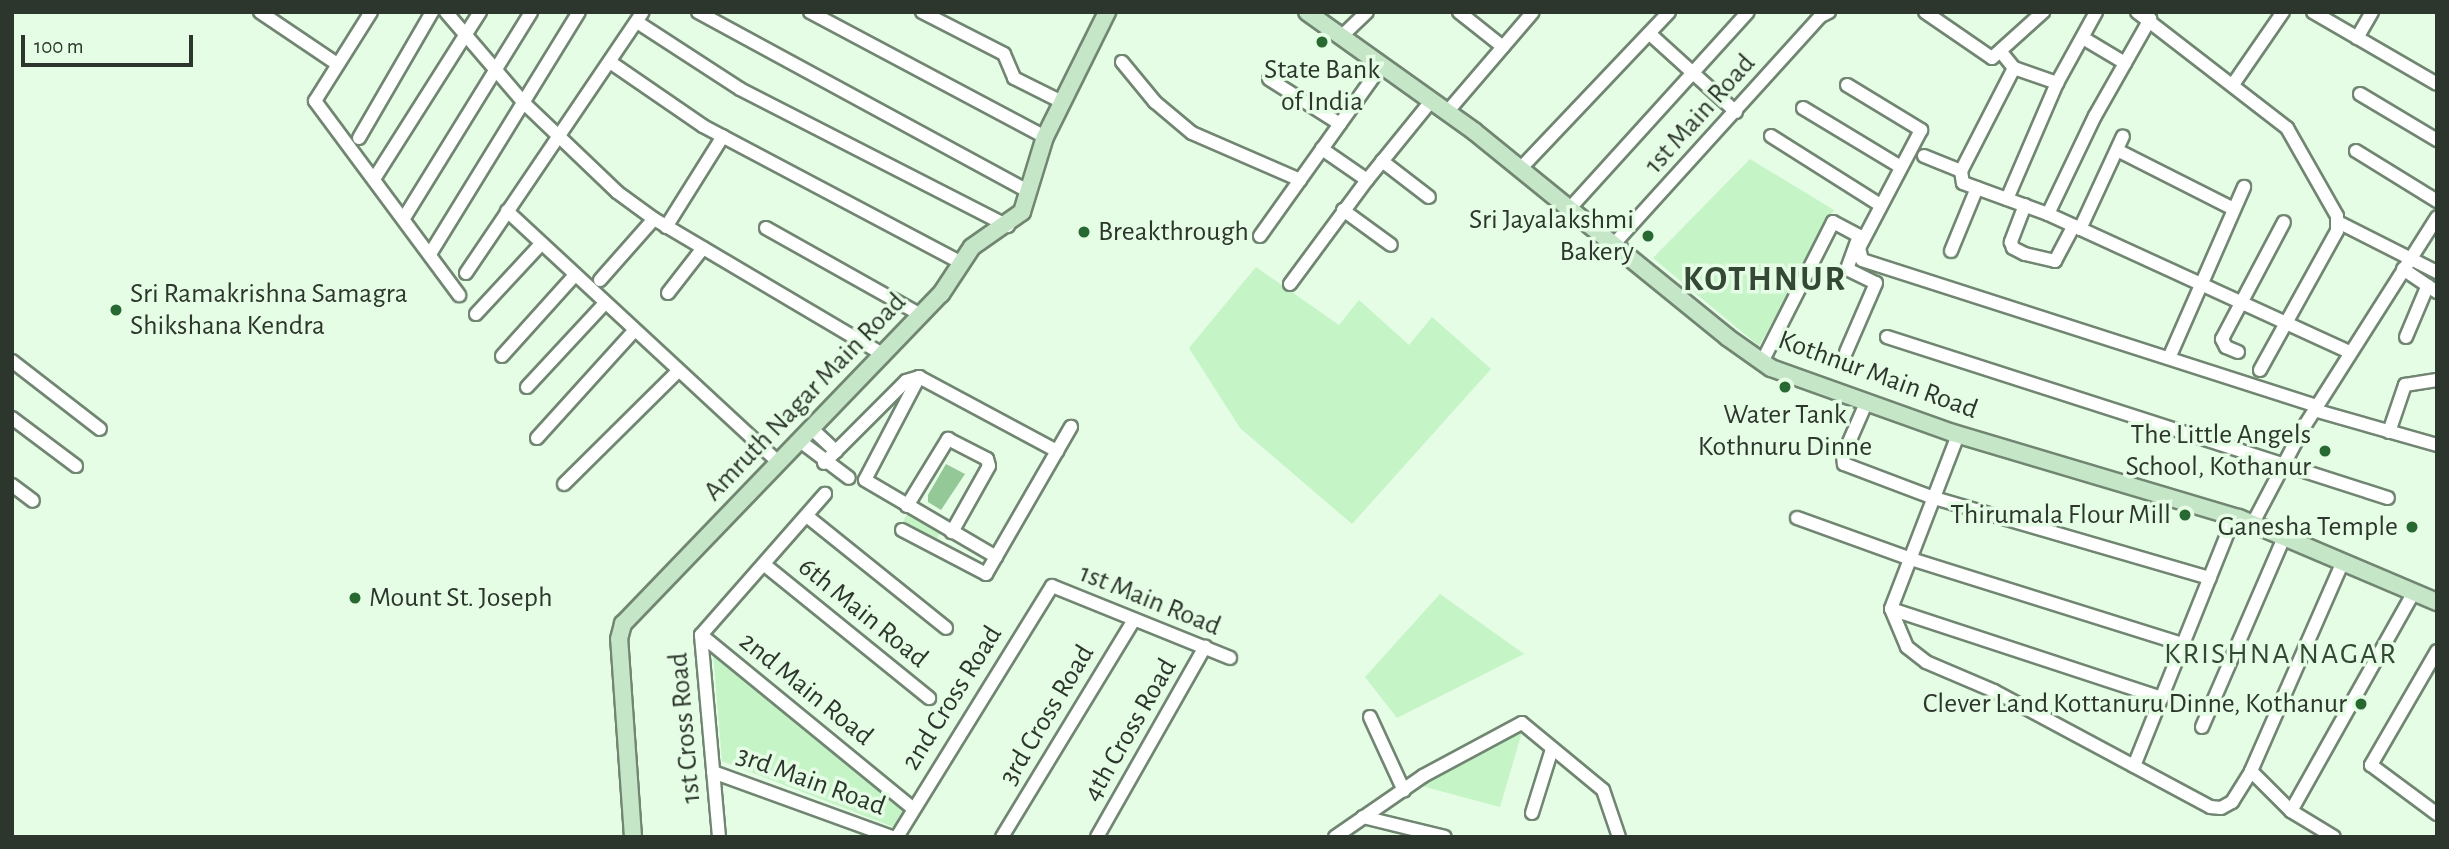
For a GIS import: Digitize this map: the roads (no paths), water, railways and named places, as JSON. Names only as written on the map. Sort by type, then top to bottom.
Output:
[{"type":"main road","name":"Amruth Nagar Main Road","points":[[633,837],[621,629],[941,294],[980,240],[1008,226],[1022,212],[1045,137],[1107,12]]},
{"type":"main road","name":"Kothnur Main Road","points":[[1307,12],[1448,111],[1762,362],[1958,435],[2253,523],[2437,602]]},
{"type":"street","points":[[260,12],[337,64]]},
{"type":"street","points":[[359,138],[432,12]]},
{"type":"street","points":[[446,12],[498,69],[524,103],[617,192],[666,227],[884,355]]},
{"type":"street","points":[[374,179],[480,12]]},
{"type":"street","points":[[404,218],[531,12]]},
{"type":"street","points":[[430,254],[579,12]]},
{"type":"street","points":[[698,12],[1029,192]]},
{"type":"street","points":[[810,12],[1045,137]]},
{"type":"street","points":[[922,12],[1004,54],[1014,78],[1062,102]]},
{"type":"street","points":[[1343,35],[1367,12]]},
{"type":"street","points":[[1459,12],[1503,47]]},
{"type":"street","points":[[1448,111],[1533,12]]},
{"type":"street","points":[[1521,168],[1670,12]]},
{"type":"street","points":[[1571,207],[1748,12]]},
{"type":"street","points":[[1925,12],[1992,58],[2043,12]]},
{"type":"street","points":[[2007,199],[2057,82],[2096,12]]},
{"type":"street","points":[[2137,12],[2234,83],[2287,128],[2338,222],[2406,265],[2432,288],[2406,337]]},
{"type":"street","points":[[2234,83],[2283,12]]},
{"type":"street","points":[[2313,12],[2437,84]]},
{"type":"street","points":[[2357,38],[2372,12]]},
{"type":"street","points":[[366,14],[315,101],[459,295]]},
{"type":"street","name":"1st Main Road","points":[[1614,244],[1825,14]]},
{"type":"street","points":[[466,274],[640,17],[740,89],[1008,226]]},
{"type":"street","points":[[2048,214],[2150,19]]},
{"type":"street","points":[[1650,34],[1736,112]]},
{"type":"street","points":[[2083,38],[2125,63]]},
{"type":"street","points":[[2001,52],[2014,68],[2057,82]]},
{"type":"street","points":[[610,62],[723,136],[962,263]]},
{"type":"street","points":[[1122,62],[1155,102],[1192,133],[1300,180]]},
{"type":"street","points":[[1260,236],[1382,65]]},
{"type":"street","points":[[2014,68],[1961,172],[1963,183],[2048,214],[2350,352]]},
{"type":"street","points":[[1269,79],[1340,124]]},
{"type":"street","points":[[1847,85],[1921,130],[1899,166],[1859,248],[1862,260],[2389,432],[2437,445]]},
{"type":"street","points":[[2360,94],[2437,140]]},
{"type":"street","points":[[1290,285],[1343,210],[1432,100]]},
{"type":"street","points":[[1803,108],[1899,166]]},
{"type":"street","points":[[666,227],[723,136]]},
{"type":"street","points":[[1771,136],[1880,205]]},
{"type":"street","points":[[2025,205],[2011,242],[2013,248],[2025,254],[2055,261],[2077,227],[2123,136]]},
{"type":"street","points":[[1322,149],[1367,180]]},
{"type":"street","points":[[2117,150],[2234,209]]},
{"type":"street","points":[[2356,151],[2437,201]]},
{"type":"street","points":[[1924,156],[1961,172]]},
{"type":"street","points":[[1382,161],[1429,197]]},
{"type":"street","points":[[2169,358],[2244,187]]},
{"type":"street","points":[[1951,251],[1977,188]]},
{"type":"street","points":[[1343,210],[1391,246]]},
{"type":"street","points":[[507,211],[779,463]]},
{"type":"street","points":[[2253,523],[2316,408],[2437,217]]},
{"type":"street","points":[[600,281],[654,219]]},
{"type":"street","points":[[1762,362],[1833,222],[1859,236],[1847,269],[1876,283],[1846,352]]},
{"type":"street","points":[[2238,352],[2225,346],[2222,339],[2284,222]]},
{"type":"street","points":[[2260,370],[2338,222]]},
{"type":"street","points":[[766,228],[919,314]]},
{"type":"street","points":[[476,314],[541,244]]},
{"type":"street","points":[[668,293],[703,248]]},
{"type":"street","points":[[2406,265],[2437,272]]},
{"type":"street","points":[[502,356],[575,276]]},
{"type":"street","points":[[527,387],[604,303]]},
{"type":"street","points":[[537,438],[634,331]]},
{"type":"street","points":[[1887,337],[2388,498]]},
{"type":"street","points":[[12,361],[100,429]]},
{"type":"street","points":[[564,484],[678,371]]},
{"type":"street","points":[[919,377],[864,480],[996,557]]},
{"type":"street","points":[[824,463],[906,381],[919,377],[1057,451]]},
{"type":"street","points":[[2389,432],[2404,385],[2437,380]]},
{"type":"street","points":[[1867,401],[1843,456],[1843,464],[1934,498],[2210,578]]},
{"type":"street","points":[[12,418],[76,466]]},
{"type":"street","points":[[902,530],[982,574],[996,557],[1070,427]]},
{"type":"street","points":[[813,429],[836,451]]},
{"type":"street","points":[[1958,435],[1891,609],[1907,647],[1926,662],[1994,691],[2210,807],[2221,808],[2232,802],[2251,771],[2343,561]]},
{"type":"street","points":[[907,506],[948,439],[987,459],[989,466],[952,532]]},
{"type":"street","points":[[800,441],[824,463],[849,478]]},
{"type":"street","points":[[12,485],[33,501]]},
{"type":"street","name":"1st Cross Road","points":[[719,837],[701,635],[766,566],[825,494]]},
{"type":"street","points":[[808,517],[946,628]]},
{"type":"street","points":[[2134,766],[2234,517]]},
{"type":"street","points":[[1797,518],[1911,559],[2183,644]]},
{"type":"street","points":[[2202,727],[2285,535]]},
{"type":"street","name":"6th Main Road","points":[[766,566],[929,698]]},
{"type":"street","name":"1st Main Road","points":[[1052,586],[1230,658]]},
{"type":"street","name":"2nd Cross Road","points":[[897,837],[912,808],[1052,586]]},
{"type":"street","points":[[2291,811],[2414,592]]},
{"type":"street","points":[[1891,609],[2161,698]]},
{"type":"street","name":"3rd Cross Road","points":[[1002,837],[1134,620]]},
{"type":"street","name":"2nd Main Road","points":[[701,635],[912,808]]},
{"type":"street","name":"4th Cross Road","points":[[1097,837],[1205,648]]},
{"type":"street","points":[[2437,651],[2371,765],[2375,772],[2437,814]]},
{"type":"street","points":[[1370,717],[1404,791]]},
{"type":"street","points":[[1335,837],[1404,791],[1522,723],[1603,790],[1619,837]]},
{"type":"street","points":[[1532,813],[1552,749]]},
{"type":"street","points":[[2251,771],[2291,811],[2334,837]]},
{"type":"street","name":"3rd Main Road","points":[[713,772],[892,837]]},
{"type":"street","points":[[1363,817],[1445,837]]},
{"type":"place","name":"State Bank of India","points":[[1322,42]]},
{"type":"place","name":"Breakthrough","points":[[1084,232]]},
{"type":"place","name":"Sri Jayalakshmi Bakery","points":[[1648,236]]},
{"type":"place","name":"Sri Ramakrishna Samagra Shikshana Kendra","points":[[116,310]]},
{"type":"place","name":"Water Tank Kothnuru Dinne","points":[[1785,387]]},
{"type":"place","name":"The Little Angels School, Kothanur","points":[[2325,451]]},
{"type":"place","name":"Thirumala Flour Mill","points":[[2185,515]]},
{"type":"place","name":"Ganesha Temple","points":[[2412,527]]},
{"type":"place","name":"Mount St. Joseph","points":[[355,598]]},
{"type":"place","name":"Clever Land Kottanuru Dinne, Kothanur","points":[[2361,704]]},
{"type":"district","name":"KOTHNUR","points":[[1765,280]]},
{"type":"district","name":"KRISHNA NAGAR","points":[[2281,654]]}]
